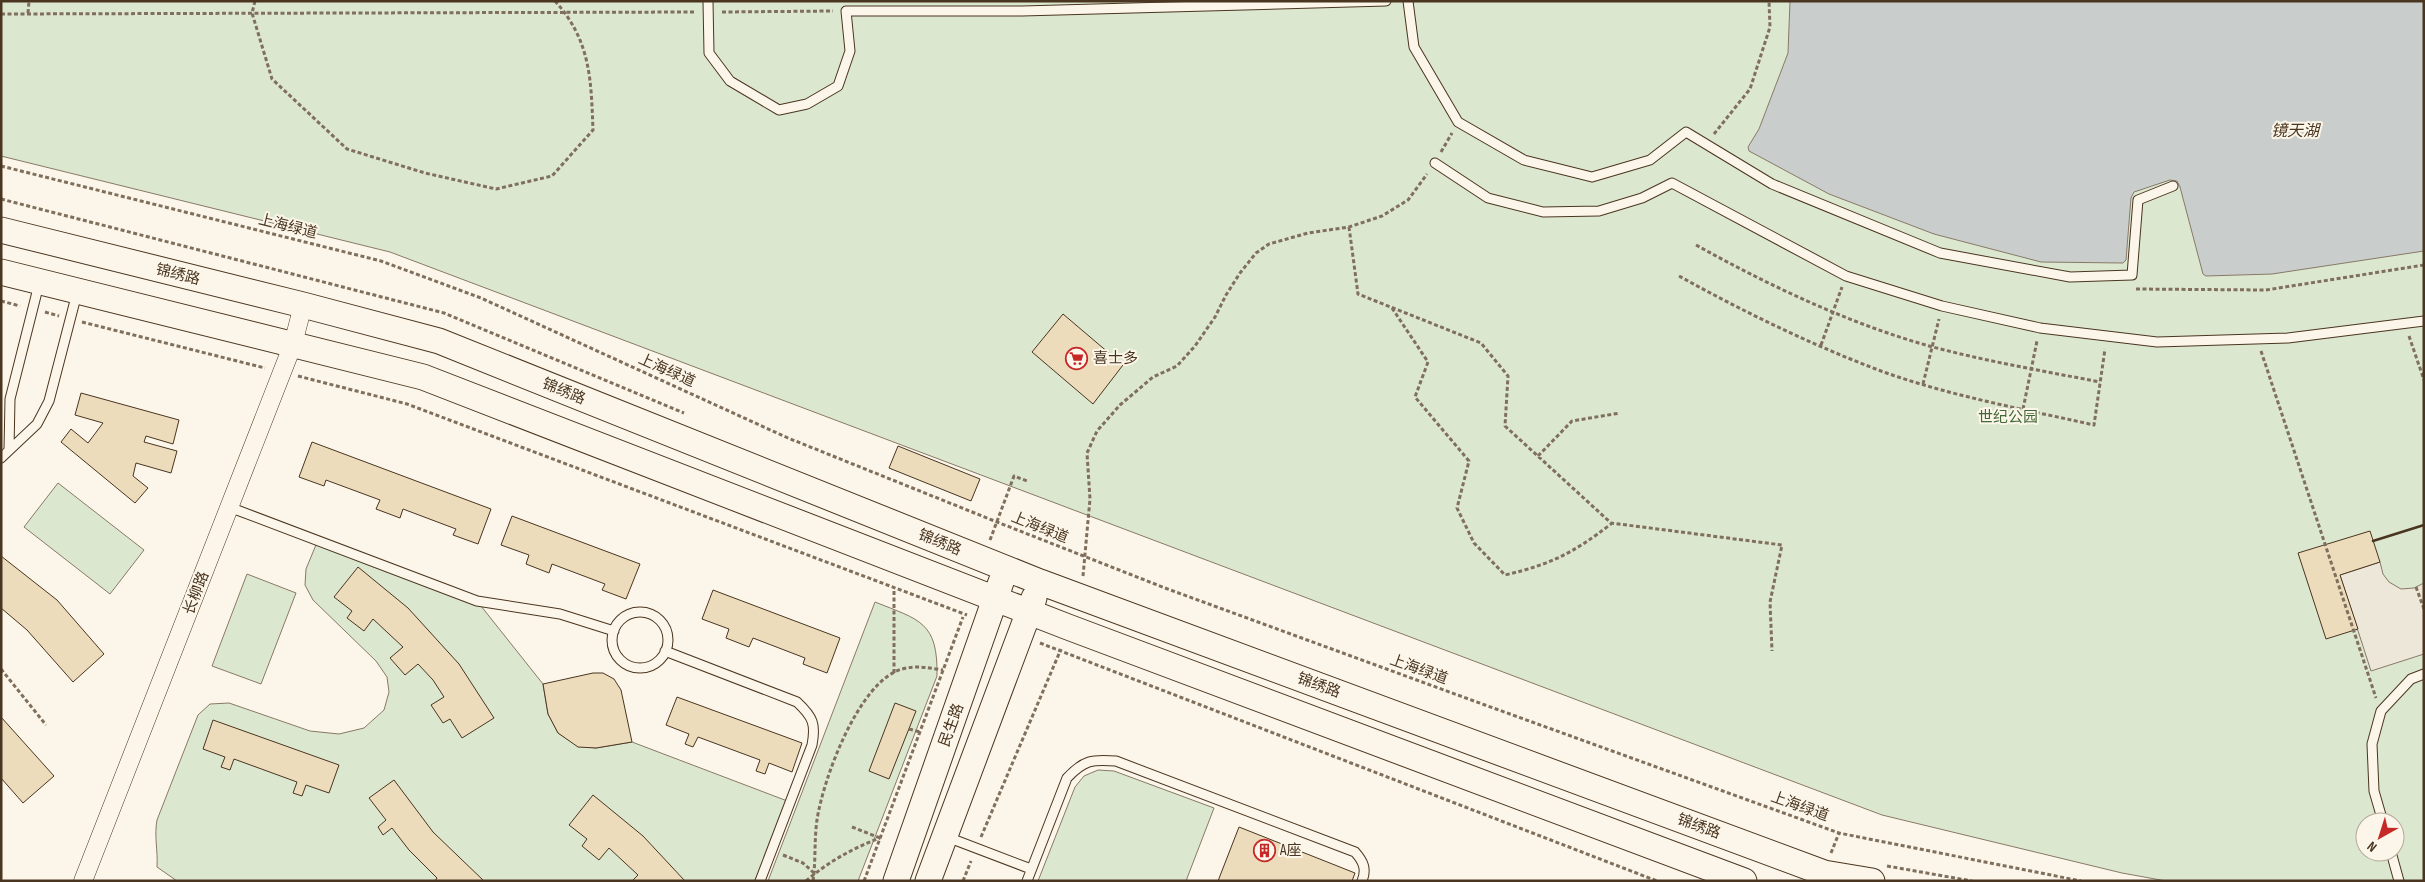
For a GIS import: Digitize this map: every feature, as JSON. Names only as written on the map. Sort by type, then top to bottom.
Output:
[{"type":"main road","name":"锦绣路","points":[[1,230],[439,341],[987,550],[1006,568],[1040,582],[1080,588],[1824,873],[1872,881]]},
{"type":"main road","points":[[1,272],[423,377],[1068,627],[1744,881]]},
{"type":"main road","name":"民生路","points":[[896,881],[987,623],[983,594],[1006,568]]},
{"type":"main road","points":[[928,881],[1040,582]]},
{"type":"street","name":"长柳路","points":[[83,881],[293,344],[303,305]]},
{"type":"lane","points":[[708,1],[709,53],[730,82],[779,110],[807,104],[838,86],[850,51],[846,11],[1022,11],[1386,1]]},
{"type":"lane","points":[[1408,1],[1414,47],[1458,122],[1524,160],[1592,176],[1650,160],[1686,132],[1772,184],[1940,253],[2070,277],[2132,275],[2138,200],[2173,186]]},
{"type":"lane","points":[[1435,163],[1488,198],[1544,212],[1599,211],[1642,198],[1672,183],[1846,276],[1942,306],[2040,328],[2157,342],[2288,338],[2424,321]]},
{"type":"lane","points":[[9,450],[10,399],[39,282]]},
{"type":"lane","points":[[1,458],[37,424],[49,401],[78,291]]},
{"type":"lane","points":[[229,507],[477,601],[560,614],[614,631]]},
{"type":"lane","points":[[630,614],[647,614],[662,624],[666,632],[665,651],[652,665],[634,668],[625,664],[614,650],[612,642],[614,631],[622,619],[630,614]]},
{"type":"lane","points":[[665,651],[797,702],[808,713],[815,729],[812,745],[760,881]]},
{"type":"lane","points":[[2379,812],[2374,792],[2372,744],[2381,711],[2411,680],[2424,674]]},
{"type":"lane","points":[[1027,881],[1067,778],[1079,765],[1095,760],[1116,761],[1355,852],[1363,860],[1365,873],[1362,881]]},
{"type":"lane","points":[[945,836],[1031,869]]},
{"type":"lane","points":[[2393,862],[2398,881]]},
{"type":"path","points":[[28,14],[30,1]]},
{"type":"path","points":[[255,1],[252,13],[272,79],[347,149],[425,173],[496,189],[552,176],[593,130],[586,51],[565,12],[555,1]]},
{"type":"path","points":[[1705,144],[1750,90],[1770,28],[1769,1]]},
{"type":"path","points":[[1,14],[846,11]]},
{"type":"path","points":[[1080,588],[1086,557],[1090,499],[1087,453],[1097,431],[1120,405],[1153,377],[1177,366],[1183,360],[1215,317],[1226,295],[1256,253],[1269,244],[1308,233],[1349,228],[1382,216],[1408,200],[1435,163],[1458,122]]},
{"type":"path","name":"上海绿道","points":[[1,166],[381,261],[481,298],[788,438],[1086,557],[1485,706],[1840,833],[2081,881]]},
{"type":"path","points":[[1349,228],[1358,294],[1481,343],[1508,376],[1505,426],[1611,523],[1782,545],[1770,602],[1772,651]]},
{"type":"path","points":[[1696,245],[1745,272],[1833,312],[1932,346],[2100,382]]},
{"type":"path","points":[[2133,289],[2266,290],[2424,265]]},
{"type":"path","points":[[1679,276],[1718,298],[1881,371],[1923,384],[2094,425],[2106,336]]},
{"type":"path","points":[[1821,345],[1846,276]]},
{"type":"path","points":[[1,301],[407,404],[987,623]]},
{"type":"path","points":[[1923,384],[1942,306]]},
{"type":"path","points":[[1392,308],[1428,362],[1415,397],[1469,461],[1457,508],[1474,543],[1505,575],[1542,566],[1580,547],[1611,523]]},
{"type":"path","points":[[2404,324],[2424,380]]},
{"type":"path","points":[[2023,409],[2040,328]]},
{"type":"path","points":[[2257,339],[2381,711]]},
{"type":"path","points":[[1538,456],[1572,421],[1620,413]]},
{"type":"path","points":[[987,550],[1014,476],[1027,481]]},
{"type":"path","points":[[2416,587],[2424,609]]},
{"type":"path","points":[[894,588],[894,674]]},
{"type":"path","points":[[864,881],[964,614],[983,594]]},
{"type":"path","points":[[963,881],[1068,627]]},
{"type":"path","points":[[1020,636],[1657,881]]},
{"type":"path","points":[[813,881],[817,820],[829,774],[841,740],[878,684],[900,670],[921,666],[943,670]]},
{"type":"path","points":[[1,668],[46,725]]},
{"type":"path","points":[[909,729],[920,732]]},
{"type":"path","points":[[852,827],[880,838]]},
{"type":"path","points":[[806,881],[824,865],[862,844],[880,838]]},
{"type":"path","points":[[772,850],[803,863],[814,874]]},
{"type":"green space","name":"世纪公园","points":[[1,1],[2424,1],[2424,881],[2166,881],[2122,873],[1882,815],[390,252],[1,156]]},
{"type":"green space","points":[[58,483],[144,550],[110,594],[24,527]]},
{"type":"green space","points":[[318,540],[477,601],[543,684],[548,714],[558,733],[578,746],[596,748],[632,742],[790,802],[760,881],[177,881],[157,867],[157,820],[198,715],[210,704],[229,703],[310,731],[339,734],[364,728],[384,710],[389,692],[387,677],[376,661],[313,600],[305,585],[306,569]]},
{"type":"green space","points":[[247,574],[296,593],[261,684],[212,666]]},
{"type":"green space","points":[[875,602],[915,619],[930,634],[934,644],[937,676],[858,881],[768,881]]},
{"type":"green space","points":[[1098,770],[1114,771],[1214,808],[1186,881],[1038,881],[1075,787],[1084,776]]},
{"type":"shaded area","points":[[2380,562],[2383,574],[2389,582],[2401,589],[2414,588],[2424,583],[2424,654],[2371,671],[2340,575]]},
{"type":"water","name":"镜天湖","points":[[1790,1],[2424,1],[2424,251],[2272,274],[2206,276],[2203,274],[2180,187],[2177,181],[2170,180],[2134,192],[2131,198],[2126,260],[2123,263],[2041,262],[1934,234],[1829,194],[1749,151],[1748,147],[1759,129],[1788,53]]},
{"type":"building","name":"喜士多","points":[[1063,314],[1123,365],[1093,404],[1032,352]]},
{"type":"building","points":[[81,393],[179,420],[173,444],[146,436],[144,442],[177,451],[171,473],[136,463],[133,476],[148,488],[135,503],[61,442],[71,429],[88,443],[103,423],[75,415]]},
{"type":"building","points":[[312,442],[491,509],[478,544],[453,535],[456,529],[403,509],[400,518],[376,509],[380,500],[326,480],[324,486],[299,477]]},
{"type":"building","points":[[898,446],[980,479],[971,501],[889,468]]},
{"type":"building","points":[[512,516],[640,564],[626,599],[602,590],[605,584],[552,564],[549,573],[526,564],[529,555],[501,545]]},
{"type":"building","points":[[2370,531],[2380,562],[2340,575],[2358,629],[2326,639],[2298,553]]},
{"type":"building","points":[[1,556],[57,600],[104,654],[73,682],[27,630],[1,608]]},
{"type":"building","points":[[358,567],[408,608],[459,664],[494,718],[462,738],[450,719],[443,723],[431,705],[444,697],[433,680],[418,664],[405,675],[390,658],[403,647],[373,619],[364,631],[347,618],[352,611],[334,597]]},
{"type":"building","points":[[713,590],[840,638],[827,673],[803,664],[805,658],[753,638],[749,647],[726,638],[729,629],[702,619]]},
{"type":"building","points":[[593,673],[603,673],[614,679],[621,690],[632,742],[596,748],[578,747],[558,733],[548,714],[543,684]]},
{"type":"building","points":[[677,697],[802,743],[792,772],[769,763],[765,774],[756,771],[760,760],[698,737],[693,747],[685,744],[689,734],[666,725]]},
{"type":"building","points":[[895,703],[916,711],[889,779],[869,771]]},
{"type":"building","points":[[1,717],[54,776],[23,803],[1,778]]},
{"type":"building","points":[[213,720],[339,765],[329,793],[306,785],[302,796],[293,793],[297,782],[234,759],[230,770],[221,767],[225,757],[203,749]]},
{"type":"building","points":[[394,780],[433,832],[484,881],[435,881],[437,878],[409,850],[392,828],[383,835],[378,827],[386,820],[369,798]]},
{"type":"building","points":[[593,795],[643,836],[685,881],[632,881],[638,875],[609,848],[599,860],[582,846],[587,839],[569,825]]},
{"type":"building","name":"A座","points":[[1239,827],[1355,873],[1352,881],[1218,881]]},
{"type":"wall","points":[[2373,541],[2424,525]]},
{"type":"place","name":"喜士多","points":[[1077,358]]},
{"type":"place","name":"A座","points":[[1264,850]]}]
